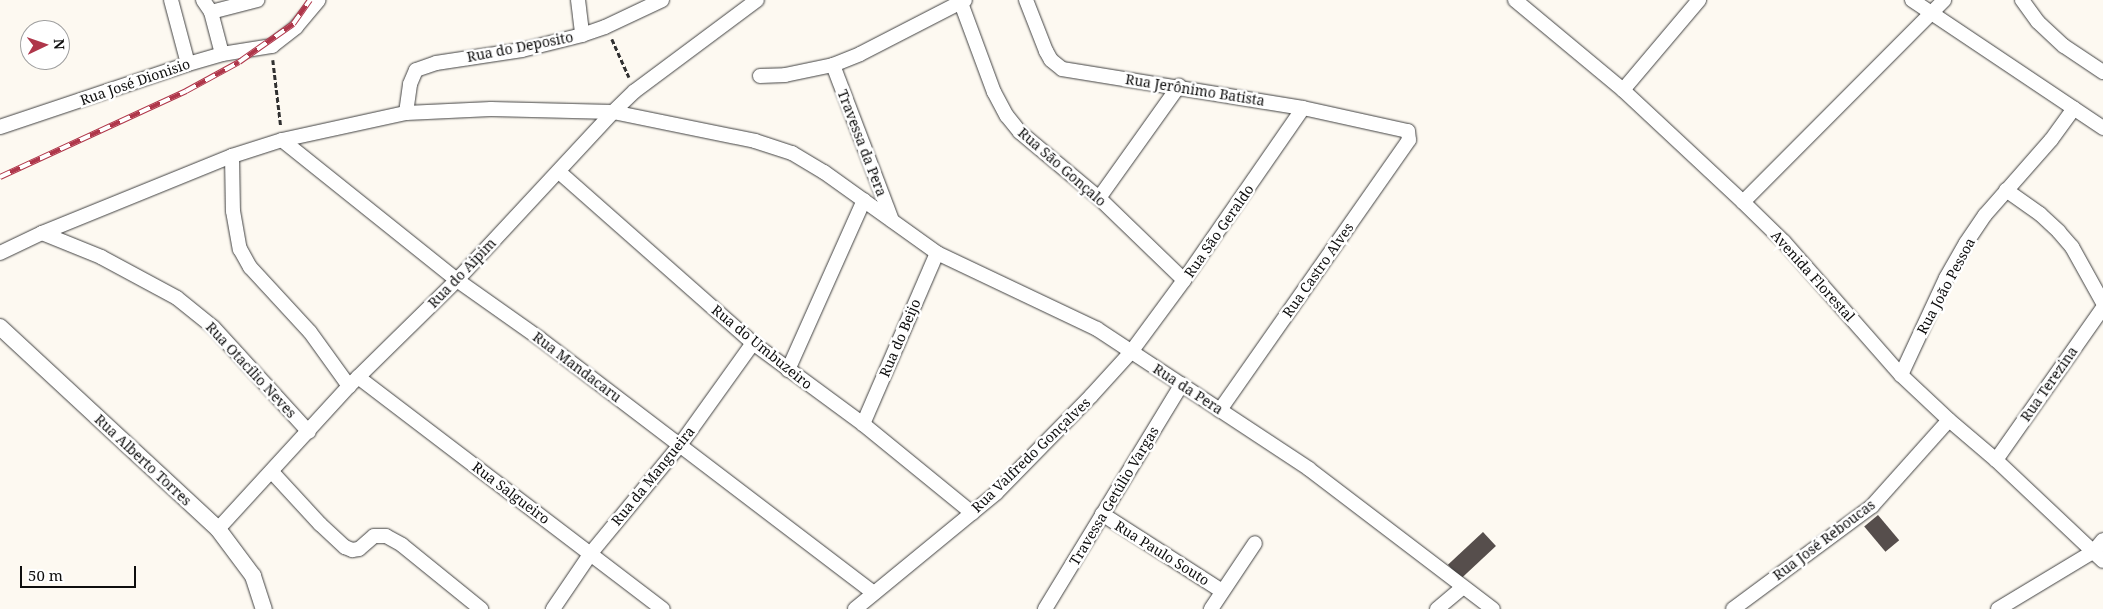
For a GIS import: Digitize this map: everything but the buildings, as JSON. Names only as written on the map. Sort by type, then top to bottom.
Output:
[{"type":"street","points":[[171,0],[188,64]]},
{"type":"street","points":[[222,54],[207,6],[256,0]]},
{"type":"street","points":[[272,46],[296,27],[319,0]]},
{"type":"street","points":[[578,0],[582,35]]},
{"type":"street","name":"Rua do Deposito","points":[[406,113],[410,84],[416,70],[436,63],[522,50],[582,35],[605,27],[662,0]]},
{"type":"street","name":"Rua do Aipim","points":[[218,529],[354,382],[457,280],[560,172],[613,112],[635,91],[757,0]]},
{"type":"street","name":"Rua Jerônimo Batista","points":[[1026,0],[1046,51],[1051,60],[1062,69],[1179,86],[1303,108],[1405,130]]},
{"type":"street","name":"Avenida Florestal","points":[[1515,0],[1623,90],[1743,202],[1784,242],[1901,375],[1949,420],[1996,460],[2098,556]]},
{"type":"street","points":[[1623,90],[1699,0]]},
{"type":"street","points":[[1912,0],[2103,128]]},
{"type":"street","points":[[1743,202],[1944,0]]},
{"type":"street","points":[[2022,0],[2038,22],[2064,46],[2103,72]]},
{"type":"street","points":[[760,76],[785,75],[833,65],[860,54],[963,1]]},
{"type":"street","name":"Rua São Gonçalo","points":[[963,1],[994,92],[1007,116],[1035,146],[1099,198],[1184,280]]},
{"type":"street","name":"Rua José Dionisio","points":[[0,127],[188,64],[222,54],[272,46]]},
{"type":"street","name":"Travessa da Pera","points":[[833,65],[892,220]]},
{"type":"street","points":[[1099,198],[1179,86]]},
{"type":"street","name":"Rua São Geraldo","points":[[1131,352],[1184,280],[1303,108]]},
{"type":"street","name":"Rua João Pessoa","points":[[1901,375],[1946,278],[1985,215],[2051,140],[2074,108]]},
{"type":"street","name":"Rua da Pera","points":[[0,253],[42,233],[232,156],[282,140],[406,113],[490,109],[613,112],[772,146],[792,153],[824,172],[937,252],[1096,329],[1182,384],[1309,469],[1493,609]]},
{"type":"street","name":"Rua Castro Alves","points":[[1220,410],[1408,140],[1409,133],[1405,130]]},
{"type":"street","name":"Rua Mandacaru","points":[[282,140],[457,280],[539,338],[874,593]]},
{"type":"street","name":"Rua Salgueiro","points":[[232,156],[233,211],[240,249],[250,267],[354,382],[591,554],[663,609]]},
{"type":"street","name":"Rua do Umbuzeiro","points":[[560,172],[753,343],[862,424],[972,513]]},
{"type":"street","points":[[2006,190],[2040,214],[2065,239],[2086,270],[2103,303]]},
{"type":"street","points":[[788,370],[864,200]]},
{"type":"street","name":"Rua Otacílio Neves","points":[[42,233],[101,257],[177,298],[213,327],[309,432]]},
{"type":"street","name":"Rua do Beijo","points":[[862,424],[937,252]]},
{"type":"street","name":"Rua Terezina","points":[[1996,460],[2103,308]]},
{"type":"street","name":"Rua Alberto Torres","points":[[0,326],[218,529],[252,576],[264,609]]},
{"type":"street","name":"Rua da Mangueira","points":[[553,609],[591,554],[680,445],[753,343]]},
{"type":"street","name":"Rua Valfredo Gonçalves","points":[[855,609],[996,493],[1131,352]]},
{"type":"street","name":"Travessa Getúlio Vargas","points":[[1046,609],[1182,384]]},
{"type":"street","name":"Rua José Reboucas","points":[[1733,609],[1872,506],[1949,420]]},
{"type":"street","points":[[272,472],[320,524],[345,547],[352,550],[359,549],[374,536],[386,536],[402,545],[422,564],[481,609]]},
{"type":"street","name":"Rua Paulo Souto","points":[[1102,514],[1222,591]]},
{"type":"street","points":[[1998,609],[2098,556],[2103,540]]},
{"type":"street","name":"Rua Paulo Souto","points":[[1211,609],[1255,544]]},
{"type":"street","points":[[1437,609],[1463,587]]},
{"type":"path","points":[[605,27],[635,91]]},
{"type":"path","points":[[272,46],[275,90],[282,140]]},
{"type":"railway","points":[[0,177],[186,91],[239,62],[293,24],[310,0]]}]
